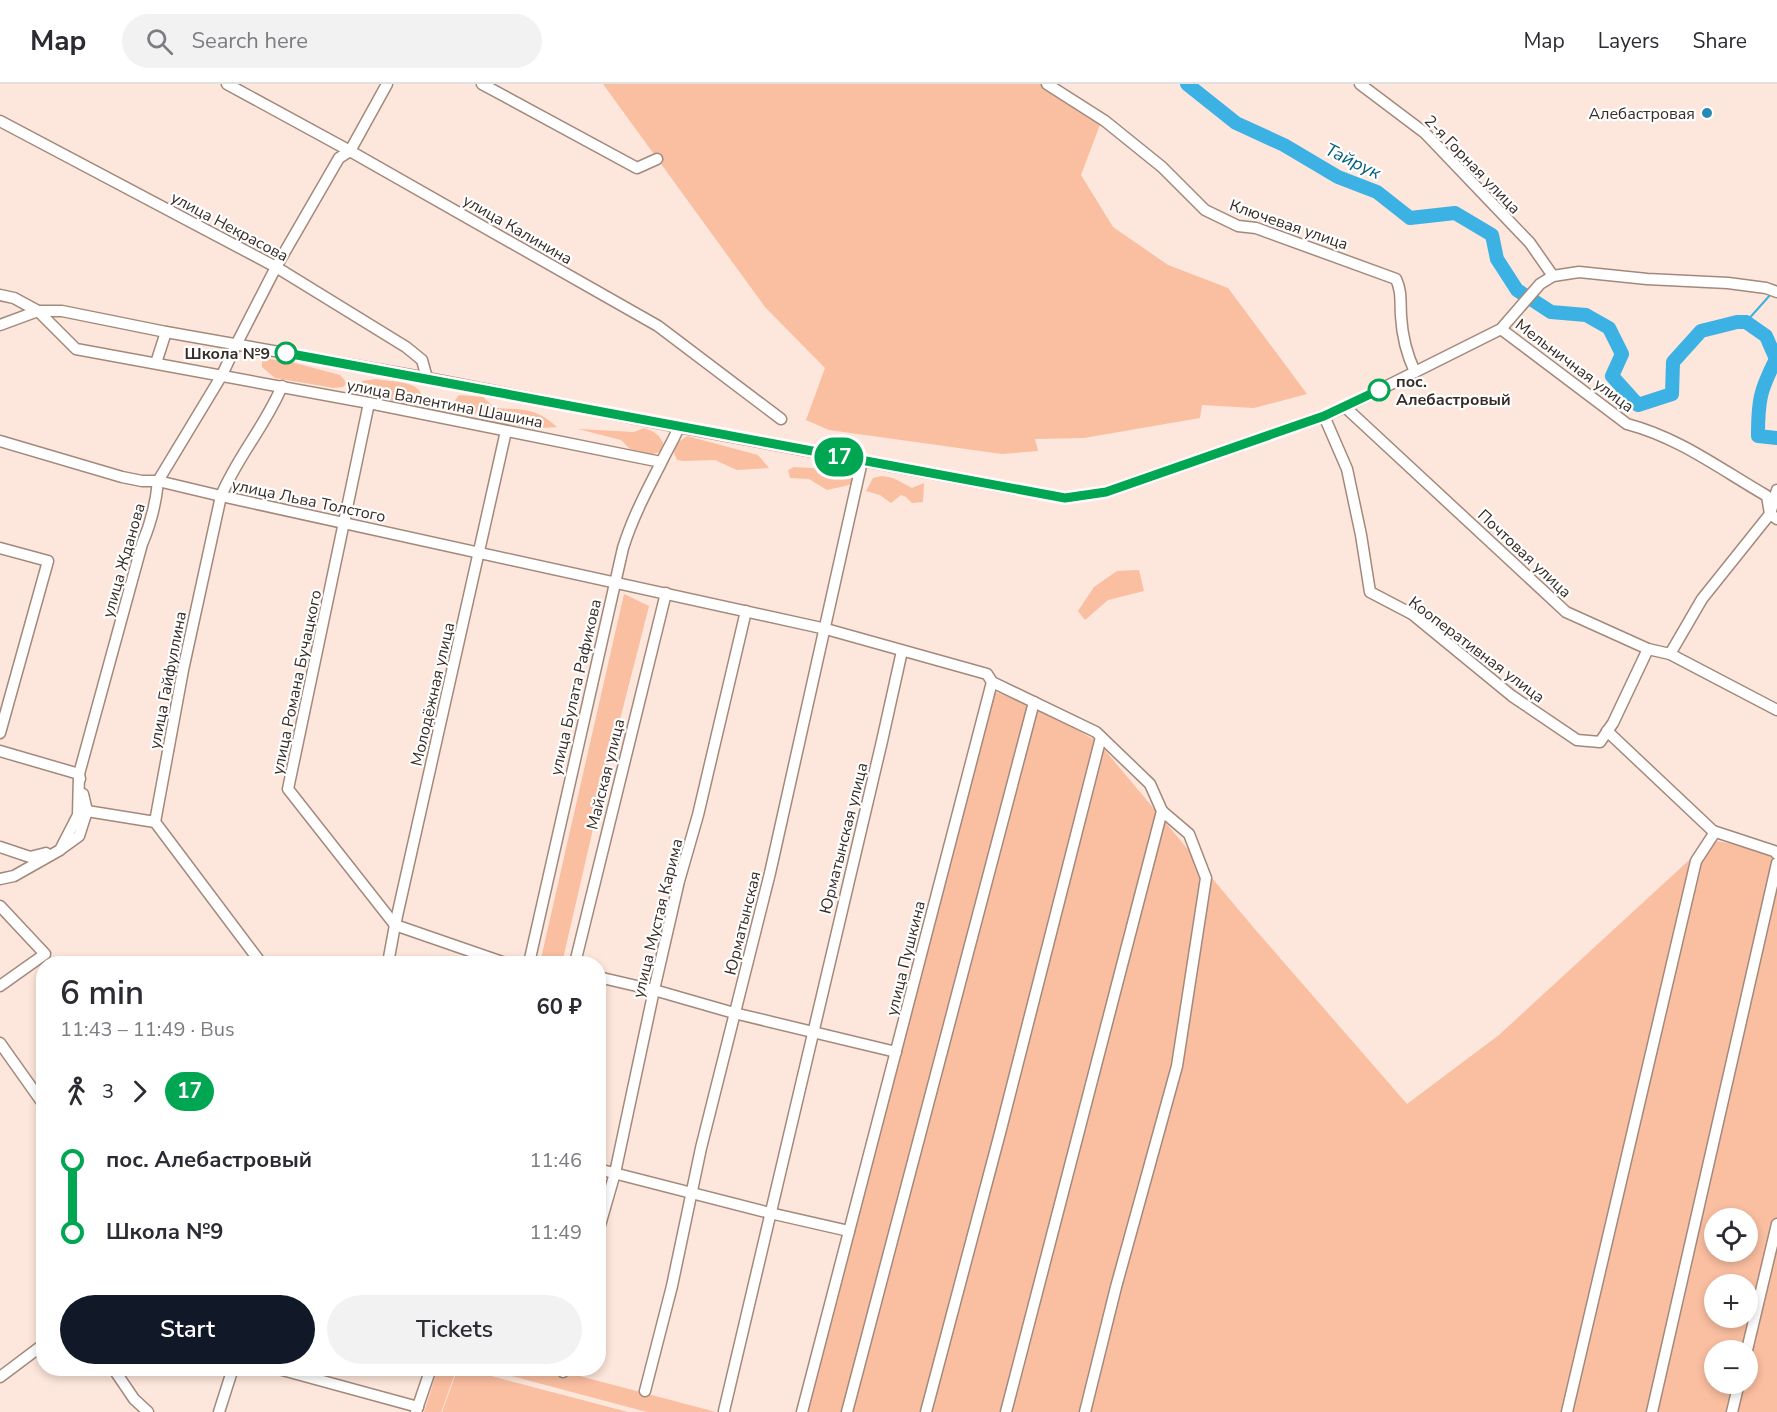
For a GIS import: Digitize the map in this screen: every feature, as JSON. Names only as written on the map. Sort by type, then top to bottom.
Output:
[{"type":"street","name":"улица Калинина","points":[[227,84],[658,326],[781,419]]},
{"type":"street","name":"улица Жданова","points":[[60,850],[78,814],[79,774],[157,499],[158,481],[222,375],[276,267],[339,158],[350,151],[387,84]]},
{"type":"street","points":[[482,84],[637,168],[657,159]]},
{"type":"street","name":"Ключевая улица","points":[[1047,84],[1105,121],[1162,167],[1205,210],[1238,226],[1256,228],[1395,279],[1401,290],[1401,317],[1409,360],[1415,372]]},
{"type":"street","name":"2-я Горная улица","points":[[1360,84],[1425,133],[1530,243],[1553,276]]},
{"type":"street","name":"улица Некрасова","points":[[0,121],[276,267],[406,347],[422,360],[427,378]]},
{"type":"street","points":[[0,325],[38,311],[62,311],[1065,498],[1106,492],[1345,407],[1501,328],[1540,284],[1553,276],[1579,272],[1647,279],[1728,283],[1772,290]]},
{"type":"street","points":[[0,295],[14,298],[38,311]]},
{"type":"street","name":"улица Валентина Шашина","points":[[38,311],[76,349],[282,386],[661,462]]},
{"type":"street","name":"Мельничная улица","points":[[1501,328],[1627,424],[1651,430],[1685,445],[1767,496],[1774,517]]},
{"type":"street","points":[[156,363],[166,332]]},
{"type":"street","name":"улица Гайфуллина","points":[[155,822],[183,670],[221,496],[229,476],[273,408],[282,386]]},
{"type":"street","name":"улица Романа Бучацкого","points":[[369,403],[288,789],[394,926]]},
{"type":"street","name":"Почтовая улица","points":[[1345,407],[1566,612],[1648,650],[1670,654],[1777,710]]},
{"type":"street","name":"Кооперативная улица","points":[[1324,416],[1347,469],[1370,592],[1412,614],[1512,696],[1577,740],[1600,742],[1607,731]]},
{"type":"street","name":"улица Булата Рафикова","points":[[531,956],[614,582],[630,525],[661,462],[672,447],[679,427]]},
{"type":"street","name":"Молодёжная улица","points":[[389,956],[506,431]]},
{"type":"street","name":"улица Льва Толстого","points":[[0,441],[122,477],[158,481],[826,629]]},
{"type":"street","name":"Юрматынская","points":[[645,1391],[672,1286],[691,1193],[734,1013],[770,873],[862,461]]},
{"type":"street","points":[[1670,654],[1702,599],[1774,517],[1777,490]]},
{"type":"street","points":[[0,548],[48,561],[0,733]]},
{"type":"street","name":"Майская улица","points":[[576,956],[666,593]]},
{"type":"street","name":"улица Мустая Карима","points":[[606,1204],[615,1173],[679,881],[698,815],[746,611]]},
{"type":"street","points":[[826,629],[987,674],[992,682],[1096,732],[1150,784],[1162,811],[1188,834],[1206,878],[1177,1066],[1116,1287],[1085,1412]]},
{"type":"street","points":[[1648,650],[1607,731],[1697,818],[1715,832],[1774,850],[1777,854]]},
{"type":"street","name":"Юрматынская улица","points":[[724,1411],[902,651]]},
{"type":"street","name":"улица Пушкина","points":[[802,1412],[992,682]]},
{"type":"street","points":[[847,1412],[1034,702]]},
{"type":"street","points":[[926,1412],[1101,737]]},
{"type":"street","points":[[0,751],[79,774],[87,811],[79,836],[60,850],[14,876],[0,879]]},
{"type":"street","points":[[87,811],[155,822],[256,956]]},
{"type":"street","points":[[1006,1412],[1162,811]]},
{"type":"street","points":[[1567,1412],[1696,861],[1715,832]]},
{"type":"street","points":[[0,847],[30,857],[60,850]]},
{"type":"street","points":[[1652,1412],[1777,863]]},
{"type":"street","points":[[0,906],[45,954],[42,956]]},
{"type":"street","points":[[394,926],[484,956]]},
{"type":"street","points":[[0,987],[36,961]]},
{"type":"street","points":[[606,979],[734,1013],[896,1052]]},
{"type":"street","points":[[0,1043],[36,1094]]},
{"type":"street","points":[[606,1171],[770,1213],[849,1230]]},
{"type":"street","points":[[1749,1340],[1777,1224]]},
{"type":"street","points":[[0,1377],[36,1350]]},
{"type":"street","points":[[118,1376],[134,1399],[148,1412]]},
{"type":"street","points":[[219,1412],[230,1376]]},
{"type":"street","points":[[303,1376],[417,1409],[428,1376]]},
{"type":"street","points":[[1732,1412],[1736,1394]]},
{"type":"shaded area","points":[[603,84],[1043,84],[1101,122],[1081,175],[1113,227],[1168,265],[1228,288],[1307,394],[1254,408],[1202,405],[1200,418],[1084,438],[1035,439],[1038,451],[1002,454],[829,430],[806,420],[825,368],[765,307]]},
{"type":"shaded area","points":[[262,358],[291,362],[340,375],[347,383],[343,387],[334,388],[275,378],[262,367]]},
{"type":"shaded area","points":[[376,379],[409,384],[415,387],[422,396],[413,403],[404,404],[362,387],[362,381]]},
{"type":"shaded area","points":[[459,395],[483,397],[495,408],[535,413],[557,427],[534,428],[508,425],[494,421],[477,411],[473,417],[465,415],[462,407],[433,406],[445,399],[453,403]]},
{"type":"shaded area","points":[[644,428],[654,432],[661,439],[664,445],[660,452],[652,454],[630,449],[621,440],[578,429],[634,432]]},
{"type":"shaded area","points":[[687,436],[758,455],[769,468],[737,470],[715,460],[677,460],[674,453],[677,443]]},
{"type":"shaded area","points":[[794,467],[841,470],[854,479],[849,485],[827,490],[809,479],[790,478],[788,470]]},
{"type":"shaded area","points":[[882,476],[893,478],[912,488],[924,483],[923,502],[912,503],[901,495],[891,503],[880,495],[866,491],[873,478]]},
{"type":"shaded area","points":[[1139,570],[1144,591],[1108,600],[1085,620],[1078,611],[1094,587],[1117,571]]},
{"type":"shaded area","points":[[624,594],[649,606],[602,790],[564,956],[542,956]]},
{"type":"shaded area","points":[[989,689],[1048,713],[1098,742],[1253,927],[1407,1104],[1499,1035],[1711,840],[1777,852],[1777,1412],[804,1412]]},
{"type":"shaded area","points":[[435,1376],[454,1376],[441,1412],[424,1412]]},
{"type":"shaded area","points":[[455,1376],[491,1376],[628,1412],[442,1412]]},
{"type":"shaded area","points":[[512,1376],[579,1376],[716,1412],[647,1412]]},
{"type":"waterway","name":"Тайрук","points":[[1187,84],[1236,123],[1284,145],[1338,177],[1377,192],[1410,218],[1455,213],[1492,235],[1497,259],[1517,290],[1551,312],[1586,315],[1609,328],[1622,354],[1612,376],[1638,405],[1672,394],[1673,362],[1701,331],[1746,322],[1766,336],[1776,359],[1761,396],[1758,436],[1777,438]]},
{"type":"waterway","points":[[1746,322],[1771,294]]},
{"type":"bus line","name":"17","points":[[286,353],[1065,498],[1106,492],[1324,416],[1379,390]]},
{"type":"place","name":"Алебастровая","points":[[1707,113]]},
{"type":"place","name":"Школа №9","points":[[286,353]]},
{"type":"place","name":"пос. Алебастровый","points":[[1379,390]]}]
